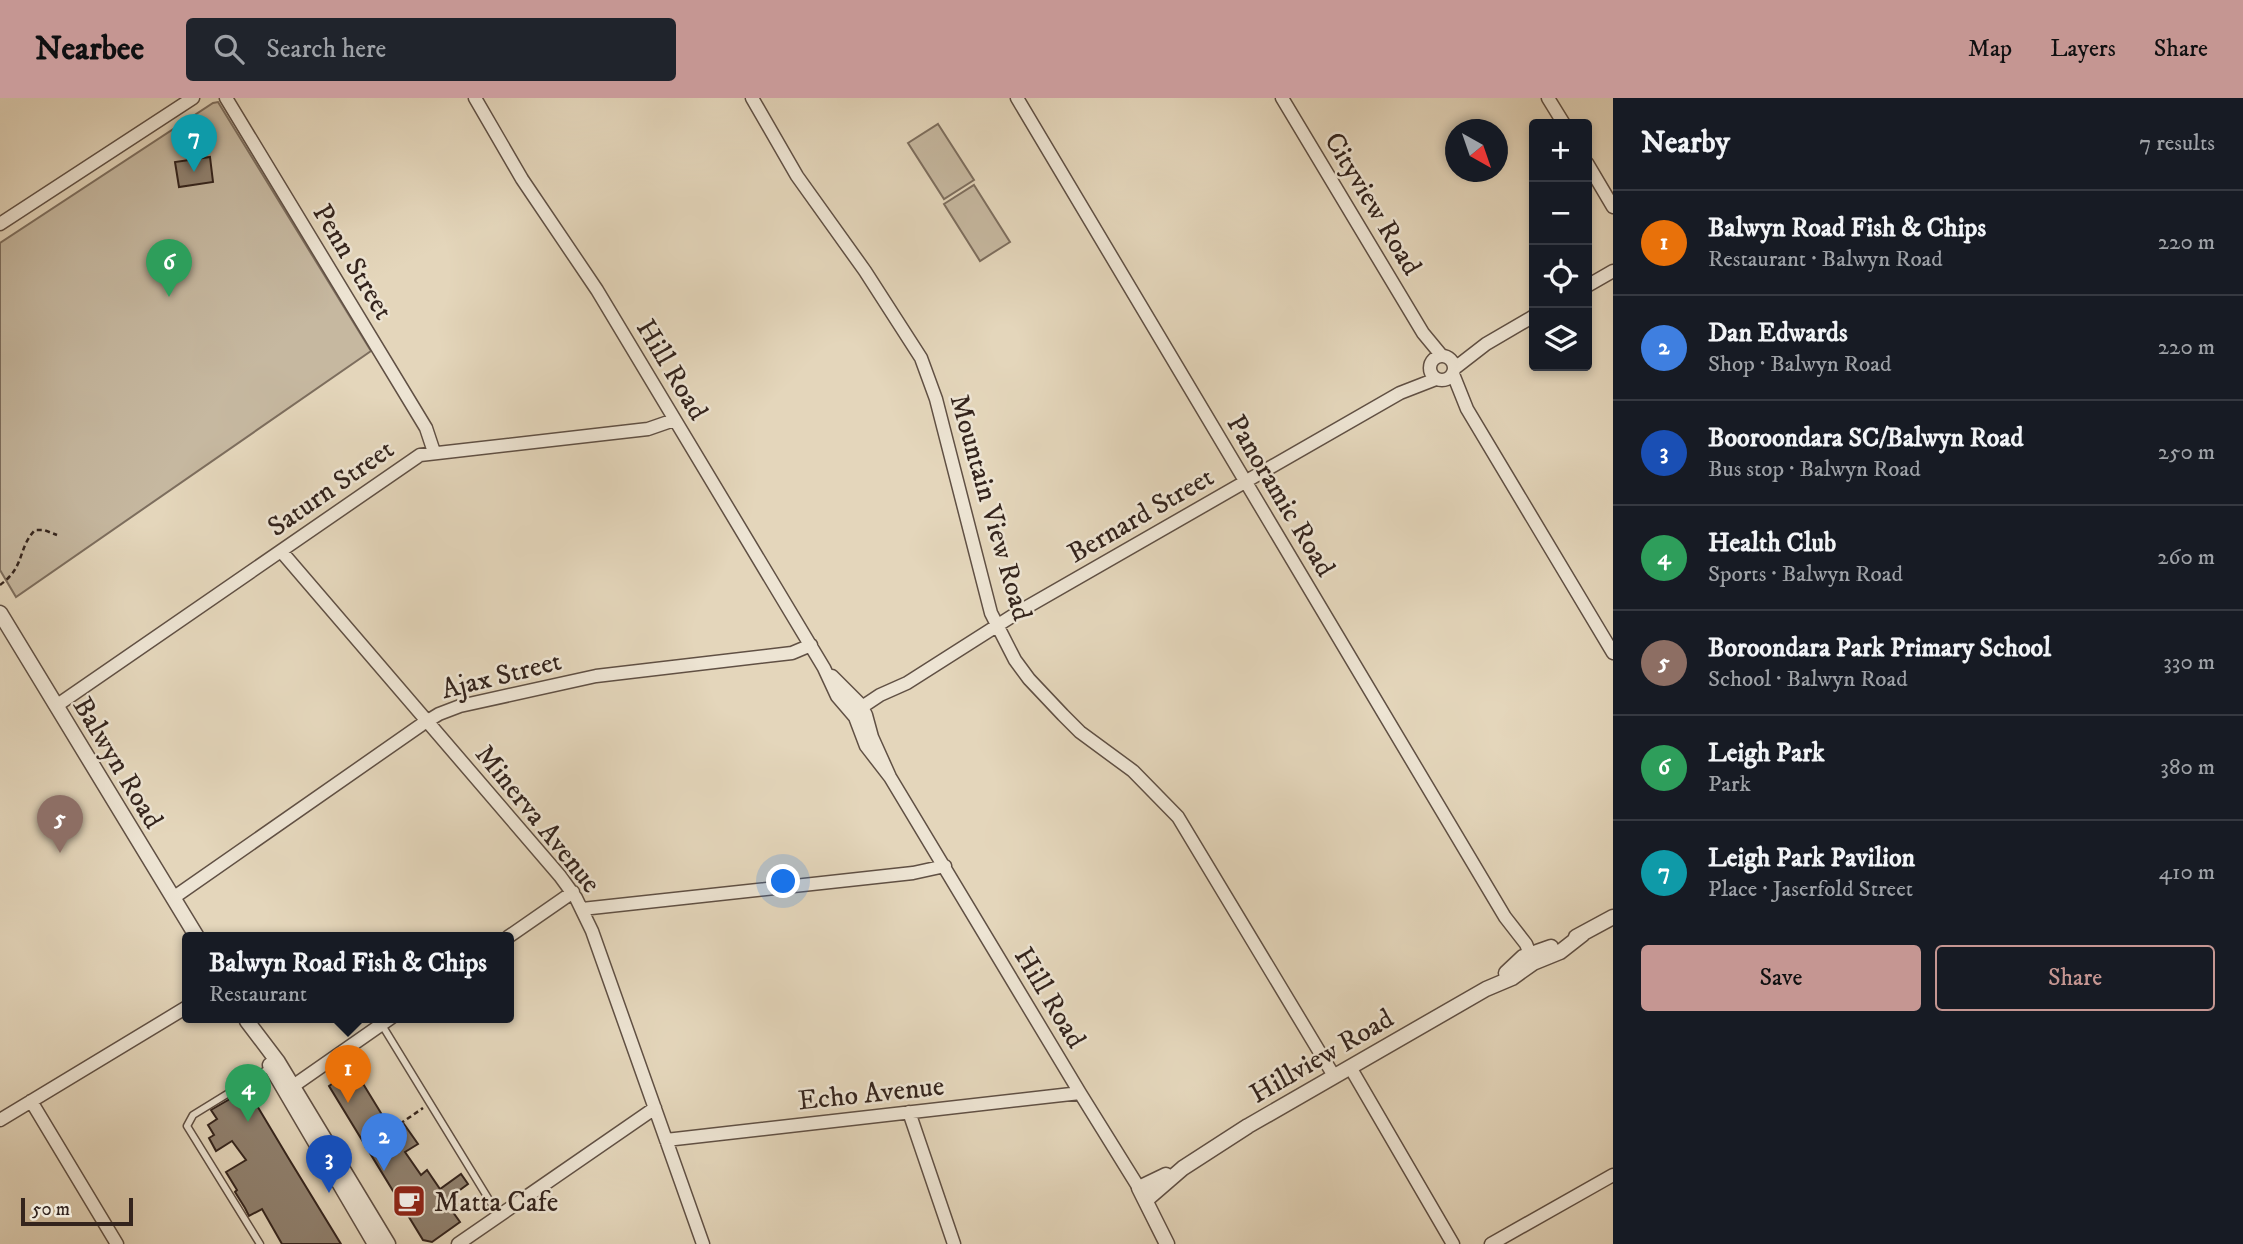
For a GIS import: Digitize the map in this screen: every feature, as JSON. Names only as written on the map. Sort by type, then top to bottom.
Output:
[{"type":"street","points":[[0,224],[193,98]]},
{"type":"street","name":"Penn Street","points":[[226,98],[426,428],[435,452]]},
{"type":"street","name":"Hill Road","points":[[475,98],[522,179],[597,290],[811,645],[837,696],[861,713],[866,746],[891,777],[945,866],[1143,1194],[1167,1244]]},
{"type":"street","name":"Mountain View Road","points":[[752,98],[797,176],[865,271],[926,368],[986,598],[997,626],[1022,670],[1080,732],[1133,771],[1178,817],[1334,1076]]},
{"type":"street","name":"Panoramic Road","points":[[1017,98],[1529,957]]},
{"type":"street","name":"Cityview Road","points":[[1282,98],[1613,653]]},
{"type":"street","points":[[1548,98],[1561,119]]},
{"type":"street","points":[[1592,171],[1613,207]]},
{"type":"street","points":[[1592,283],[1613,271]]},
{"type":"street","name":"Bernard Street","points":[[861,713],[892,698],[907,683],[997,626],[1529,319]]},
{"type":"street","name":"Saturn Street","points":[[57,706],[411,460],[426,453],[648,429],[674,420]]},
{"type":"street","name":"Minerva Avenue","points":[[281,551],[573,892],[598,947],[703,1244]]},
{"type":"street","name":"Balwyn Road","points":[[0,613],[194,932]]},
{"type":"street","name":"Ajax Street","points":[[173,898],[428,721],[460,706],[596,676],[793,653],[811,645]]},
{"type":"street","points":[[582,908],[913,873],[945,866]]},
{"type":"street","points":[[514,933],[573,892]]},
{"type":"street","name":"Hillview Road","points":[[1143,1194],[1263,1117],[1486,989],[1512,978],[1529,957],[1560,952],[1613,916]]},
{"type":"street","points":[[0,1120],[182,1010]]},
{"type":"street","points":[[248,1023],[375,1244]]},
{"type":"street","points":[[288,1089],[384,1023]]},
{"type":"street","points":[[1350,1067],[1453,1244]]},
{"type":"street","points":[[288,1089],[388,1244]]},
{"type":"street","name":"Echo Avenue","points":[[666,1140],[1080,1093]]},
{"type":"street","points":[[31,1101],[117,1244]]},
{"type":"street","points":[[458,1244],[655,1108]]},
{"type":"street","points":[[909,1112],[954,1244]]},
{"type":"street","points":[[1492,1244],[1613,1175]]},
{"type":"lane","points":[[388,1023],[430,1103],[499,1216]]},
{"type":"lane","points":[[260,1244],[187,1126],[192,1115],[274,1065]]},
{"type":"path","points":[[0,585],[12,576],[21,560],[27,538],[35,530],[57,535]]},
{"type":"path","points":[[365,1148],[430,1103]]},
{"type":"shaded area","points":[[218,102],[371,351],[16,597],[0,570],[0,243]]},
{"type":"shaded area","points":[[938,124],[974,180],[944,199],[908,143]]},
{"type":"shaded area","points":[[974,185],[1010,242],[980,261],[944,204]]},
{"type":"building","points":[[210,157],[213,182],[179,187],[175,162]]},
{"type":"building","points":[[354,1069],[384,1118],[386,1116],[395,1130],[404,1124],[418,1144],[405,1152],[421,1175],[427,1170],[440,1189],[461,1174],[468,1184],[445,1201],[460,1222],[432,1242],[423,1240],[329,1086]]},
{"type":"building","points":[[247,1089],[341,1244],[282,1244],[262,1209],[249,1216],[226,1172],[246,1160],[232,1141],[216,1151],[209,1138],[214,1135],[208,1125],[217,1119],[211,1110]]},
{"type":"place","name":"Leigh Park Pavilion","points":[[194,172]]},
{"type":"place","name":"Leigh Park","points":[[169,297]]},
{"type":"place","name":"Boroondara Park Primary School","points":[[60,853]]},
{"type":"place","name":"Balwyn Road Fish & Chips","points":[[348,1103]]},
{"type":"place","name":"Health Club","points":[[248,1122]]},
{"type":"place","name":"Dan Edwards","points":[[384,1171]]},
{"type":"place","name":"Booroondara SC/Balwyn Road","points":[[329,1193]]},
{"type":"place","name":"Matta Cafe","points":[[409,1201]]}]
